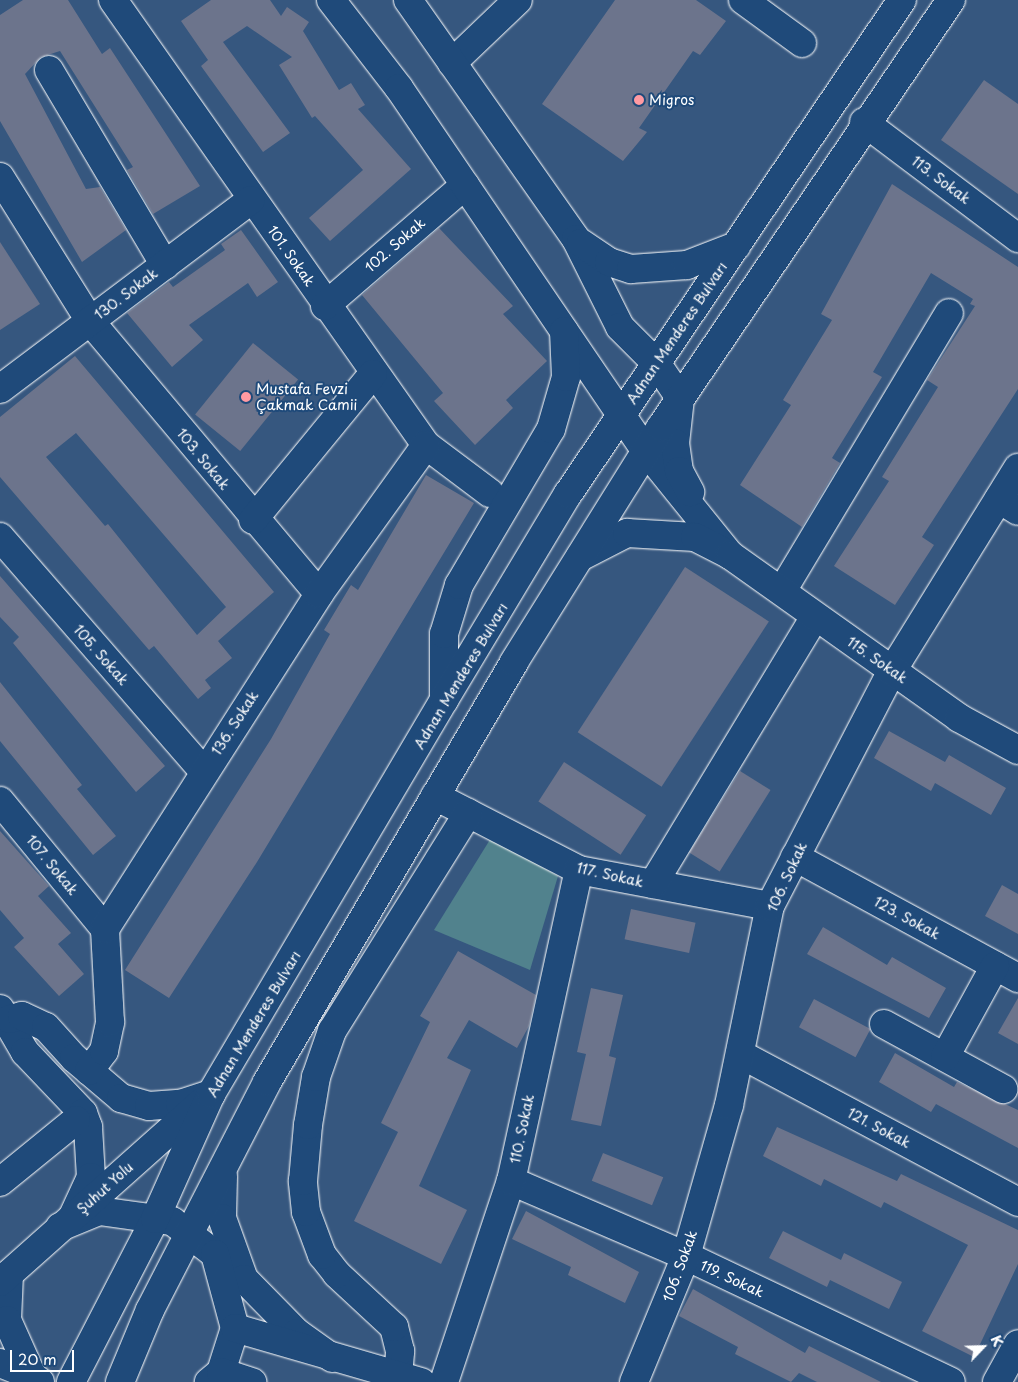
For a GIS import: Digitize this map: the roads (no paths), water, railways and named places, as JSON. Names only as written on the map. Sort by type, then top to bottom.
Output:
[{"type":"street","name":"101. Sokak","points":[[114,0],[325,306],[426,445],[490,492]]},
{"type":"street","points":[[331,0],[399,88],[564,331],[623,413],[646,450],[735,558]]},
{"type":"street","points":[[408,0],[576,239],[620,327],[656,364],[680,398]]},
{"type":"street","points":[[452,63],[517,0]]},
{"type":"street","points":[[743,0],[802,43]]},
{"type":"street","name":"Adnan Menderes Bulvarı","points":[[71,1382],[155,1219],[211,1094],[444,700],[623,413],[902,0]]},
{"type":"street","points":[[120,1382],[190,1234],[267,1082],[579,558],[646,450],[864,122],[951,0]]},
{"type":"street","points":[[49,70],[165,265]]},
{"type":"street","name":"113. Sokak","points":[[864,122],[1018,238]]},
{"type":"street","name":"103. Sokak","points":[[0,177],[90,321],[254,520],[319,594]]},
{"type":"street","name":"102. Sokak","points":[[325,306],[465,185]]},
{"type":"street","name":"130. Sokak","points":[[0,389],[251,200]]},
{"type":"street","points":[[576,239],[609,262],[631,269],[687,265],[736,246]]},
{"type":"street","points":[[782,591],[949,313]]},
{"type":"street","points":[[444,700],[444,634],[459,585],[551,429],[566,377],[564,331]]},
{"type":"street","points":[[254,520],[373,374]]},
{"type":"street","name":"115. Sokak","points":[[680,398],[675,443],[679,471],[693,499],[735,558],[815,617],[959,718],[1018,750]]},
{"type":"street","name":"136. Sokak","points":[[105,929],[319,594],[426,445]]},
{"type":"street","name":"106. Sokak","points":[[634,1382],[686,1256],[740,1054],[770,906],[892,671],[1008,505],[1018,468]]},
{"type":"street","points":[[579,558],[627,533],[651,532],[695,537],[735,558]]},
{"type":"street","name":"105. Sokak","points":[[0,537],[204,772]]},
{"type":"street","points":[[653,884],[815,617]]},
{"type":"street","name":"117. Sokak","points":[[436,796],[579,870],[770,906]]},
{"type":"street","name":"107. Sokak","points":[[0,801],[105,929]]},
{"type":"street","points":[[410,1379],[394,1327],[327,1261],[306,1212],[303,1181],[308,1125],[316,1077],[332,1030],[468,813]]},
{"type":"street","name":"123. Sokak","points":[[795,857],[1006,972]]},
{"type":"street","name":"110. Sokak","points":[[444,1382],[511,1181],[579,870]]},
{"type":"street","points":[[89,1071],[104,1051],[110,1022],[105,929]]},
{"type":"street","points":[[945,1057],[1006,972]]},
{"type":"street","points":[[5,1014],[22,1016],[46,1027],[89,1071],[121,1098],[149,1106],[180,1104],[211,1094]]},
{"type":"street","points":[[5,1014],[25,1052],[83,1113],[88,1127],[91,1177],[66,1222]]},
{"type":"street","points":[[884,1024],[1004,1089]]},
{"type":"street","name":"121. Sokak","points":[[740,1054],[1018,1202]]},
{"type":"street","name":"Şuhut Yolu","points":[[4,1278],[211,1094]]},
{"type":"street","points":[[0,1182],[76,1120]]},
{"type":"street","points":[[224,1168],[222,1218],[244,1279],[297,1333],[332,1358]]},
{"type":"street","name":"119. Sokak","points":[[511,1181],[686,1256],[951,1382]]},
{"type":"street","points":[[66,1222],[99,1211],[172,1221],[215,1254],[235,1328],[215,1377],[252,1382]]},
{"type":"street","points":[[4,1278],[7,1320],[36,1379]]},
{"type":"street","points":[[235,1328],[332,1358],[410,1379]]},
{"type":"street","points":[[997,1382],[1018,1344]]},
{"type":"street","points":[[0,1363],[36,1379]]},
{"type":"place","name":"Migros","points":[[639,100]]},
{"type":"place","name":"Mustafa Fevzi Çakmak Camii","points":[[246,397]]}]
